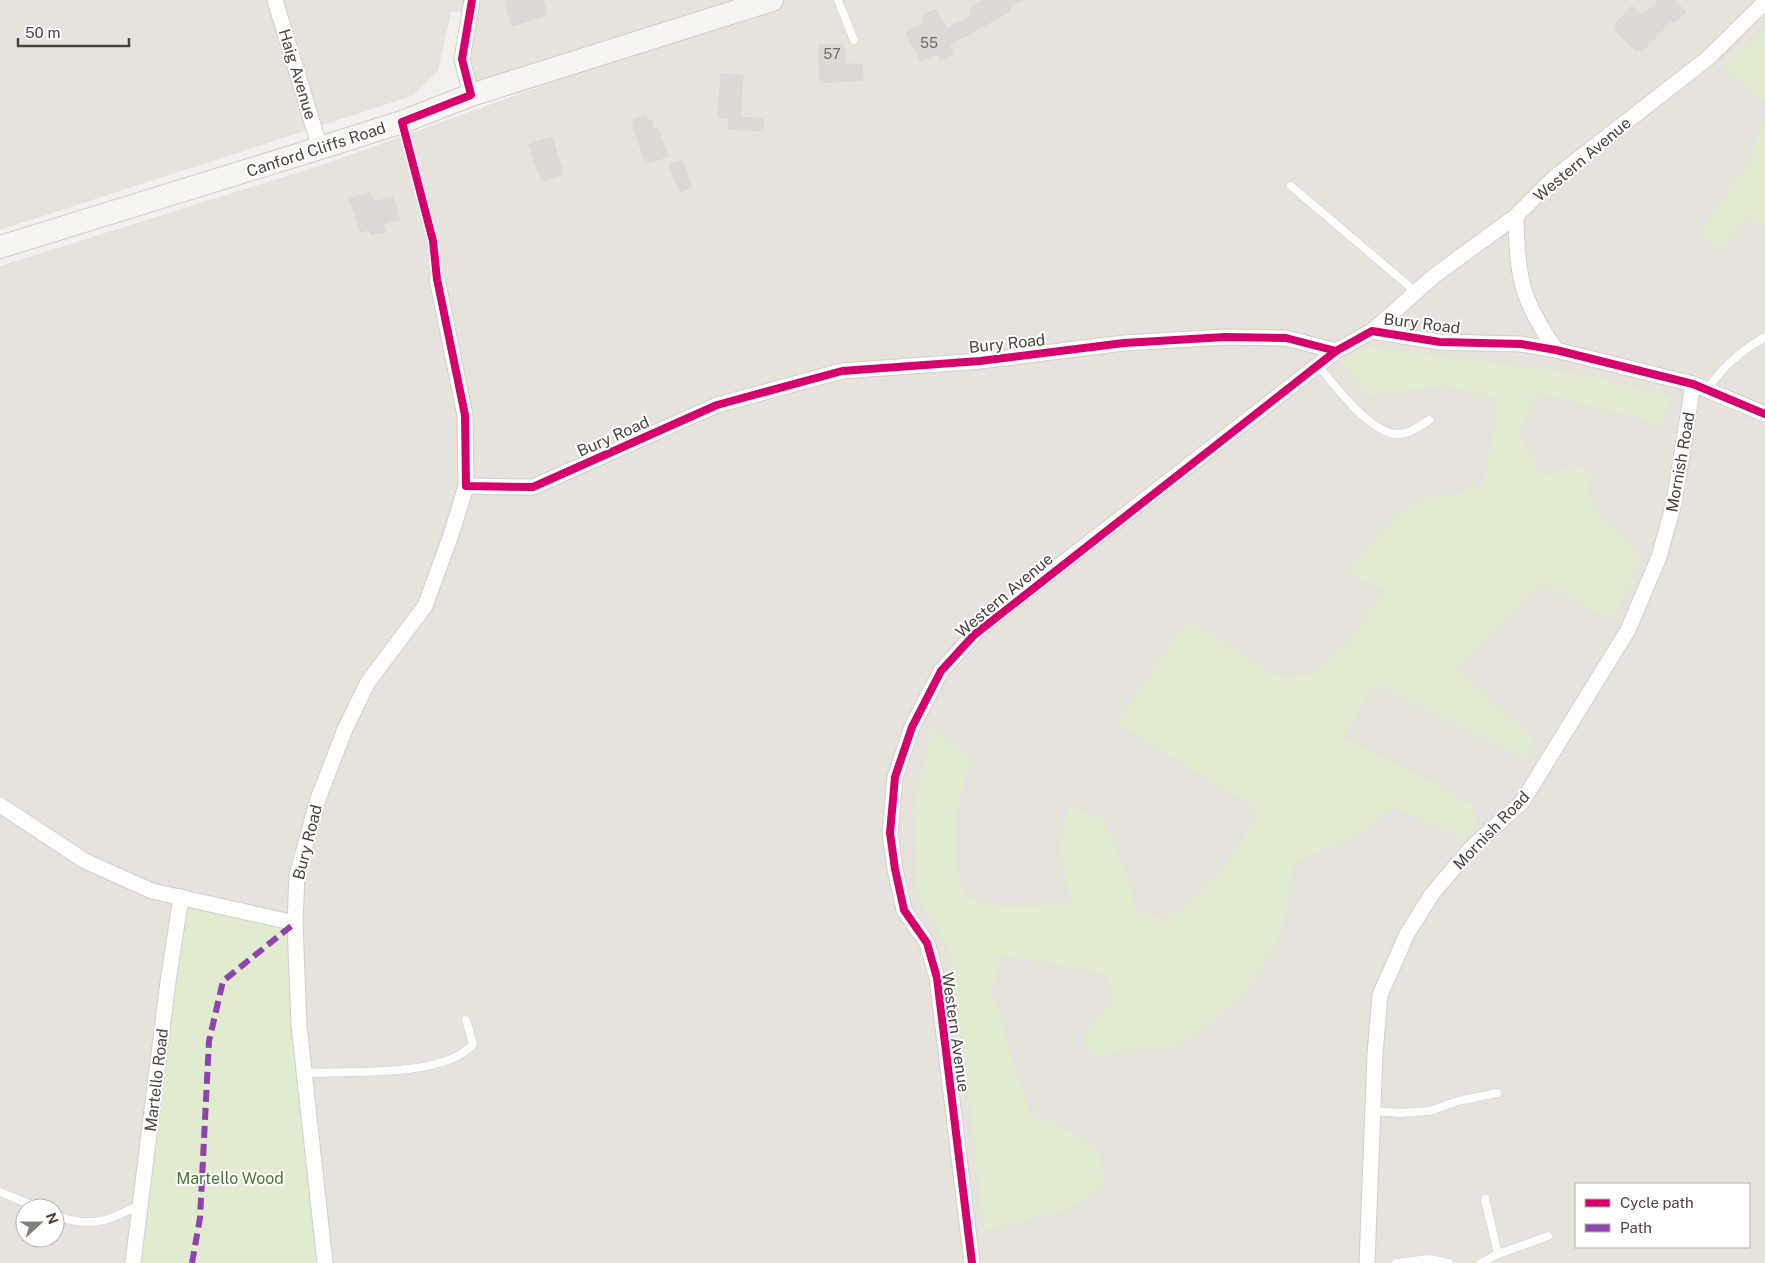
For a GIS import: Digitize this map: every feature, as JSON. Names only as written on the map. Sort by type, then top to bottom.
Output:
[{"type":"street","name":"Haig Avenue","points":[[275,0],[320,148]]},
{"type":"street","points":[[471,95],[462,59],[472,0]]},
{"type":"street","name":"Canford Cliffs Road","points":[[0,247],[402,122],[471,95],[772,0]]},
{"type":"street","name":"Western Avenue","points":[[1372,331],[1434,276],[1516,216],[1554,178],[1708,58],[1765,2]]},
{"type":"street","points":[[1516,216],[1516,256],[1522,289],[1536,320],[1556,350]]},
{"type":"street","name":"Bury Road","points":[[325,1263],[299,1025],[295,923],[297,875],[318,799],[338,746],[368,682],[425,606],[451,536],[466,486],[464,415],[437,279]]},
{"type":"street","name":"Bury Road","points":[[466,486],[533,486],[717,405],[842,371],[980,361],[1124,343],[1225,337],[1286,338],[1336,351],[1372,331],[1440,342],[1521,344],[1556,350],[1700,386],[1765,414]]},
{"type":"street","name":"Western Avenue","points":[[972,1263],[937,978],[927,943],[904,910],[890,832],[895,776],[912,727],[941,671],[976,632],[1336,351]]},
{"type":"street","name":"Mornish Road","points":[[1367,1263],[1373,1111],[1380,1003],[1384,986],[1407,934],[1432,894],[1471,848],[1522,802],[1628,630],[1659,557],[1674,503],[1700,386]]},
{"type":"street","points":[[0,804],[86,861],[152,891],[295,923]]},
{"type":"street","name":"Martello Road","points":[[133,1263],[168,982],[181,898]]},
{"type":"lane","points":[[838,0],[854,40]]},
{"type":"lane","points":[[1291,186],[1416,292]]},
{"type":"lane","points":[[1700,386],[1721,371],[1742,350],[1765,337]]},
{"type":"lane","points":[[1318,365],[1344,400],[1385,431],[1396,434],[1408,432],[1428,420]]},
{"type":"lane","points":[[304,1073],[413,1070],[439,1064],[468,1051],[473,1044],[466,1020]]},
{"type":"lane","points":[[1373,1111],[1400,1113],[1430,1110],[1458,1101],[1497,1093]]},
{"type":"lane","points":[[0,1192],[15,1198]]},
{"type":"lane","points":[[1484,1199],[1498,1254]]},
{"type":"lane","points":[[65,1219],[97,1223],[120,1215],[141,1204]]},
{"type":"lane","points":[[1481,1263],[1498,1254],[1548,1236]]},
{"type":"lane","points":[[1396,1263],[1429,1259],[1449,1263]]},
{"type":"shaded area","points":[[0,0],[772,0],[471,95],[462,59],[468,12],[451,12],[438,70],[412,96],[0,230]]},
{"type":"shaded area","points":[[780,0],[1765,0],[1765,1263],[0,1263],[0,266],[328,163]]},
{"type":"green space","points":[[1763,31],[1765,33],[1765,102],[1722,66]]},
{"type":"green space","points":[[1765,121],[1765,228],[1746,216],[1722,250],[1700,232],[1751,160],[1757,132]]},
{"type":"green space","points":[[1369,347],[1587,375],[1672,397],[1661,424],[1535,392],[1520,434],[1542,477],[1575,465],[1591,472],[1587,496],[1608,524],[1628,540],[1641,557],[1612,620],[1541,582],[1457,669],[1534,740],[1526,759],[1374,683],[1343,738],[1436,784],[1472,806],[1476,825],[1464,839],[1394,807],[1353,837],[1294,863],[1282,931],[1247,991],[1202,1030],[1173,1048],[1127,1049],[1094,1057],[1081,1040],[1115,997],[1104,973],[1000,955],[992,993],[1029,1111],[1082,1138],[1099,1153],[1104,1186],[1064,1211],[984,1230],[964,1049],[949,948],[918,898],[914,809],[932,727],[971,760],[956,811],[955,865],[967,897],[998,907],[1072,906],[1059,847],[1069,806],[1103,819],[1126,874],[1135,909],[1165,920],[1203,893],[1237,848],[1260,811],[1117,723],[1188,620],[1278,677],[1314,674],[1349,643],[1384,590],[1346,572],[1398,514],[1430,496],[1459,493],[1483,486],[1499,398],[1447,386],[1392,391],[1368,396],[1342,360]]},
{"type":"green space","name":"Martello Wood","points":[[181,897],[295,923],[325,1263],[133,1263]]},
{"type":"building","points":[[512,0],[543,0],[547,15],[512,26],[505,2]]},
{"type":"building","points":[[984,0],[1023,0],[1009,8],[1010,11],[949,45],[953,54],[941,60],[937,53],[921,61],[906,33],[925,22],[922,17],[936,9],[947,29],[971,16],[970,8]]},
{"type":"building","points":[[1659,0],[1674,0],[1686,12],[1674,23],[1672,20],[1642,51],[1640,49],[1637,52],[1614,29],[1617,26],[1615,24],[1632,6],[1642,16]]},
{"type":"building","points":[[844,44],[845,64],[862,64],[863,80],[820,83],[819,45]]},
{"type":"building","points":[[721,74],[743,75],[740,117],[763,119],[763,131],[729,129],[729,118],[718,117]]},
{"type":"building","points":[[646,115],[648,121],[651,120],[654,130],[658,129],[668,156],[646,164],[632,120]]},
{"type":"building","points":[[552,137],[563,174],[541,181],[529,144]]},
{"type":"building","points":[[682,160],[692,187],[680,192],[669,164]]},
{"type":"building","points":[[370,193],[373,202],[393,197],[399,219],[383,224],[385,232],[371,235],[370,229],[360,232],[350,199]]},
{"type":"marked path","points":[[192,1263],[200,1218],[209,1041],[223,981],[295,923]]},
{"type":"cycle path","points":[[472,0],[462,59],[471,95],[402,122],[433,241],[437,279],[465,415],[466,486],[533,487],[717,405],[842,371],[980,361],[1124,343],[1225,337],[1286,338],[1336,351]]},
{"type":"cycle path","points":[[972,1263],[937,978],[927,943],[904,910],[895,869],[890,833],[895,777],[912,727],[941,671],[974,635],[1336,351],[1372,331],[1440,342],[1521,344],[1556,350],[1693,384],[1765,414]]}]
